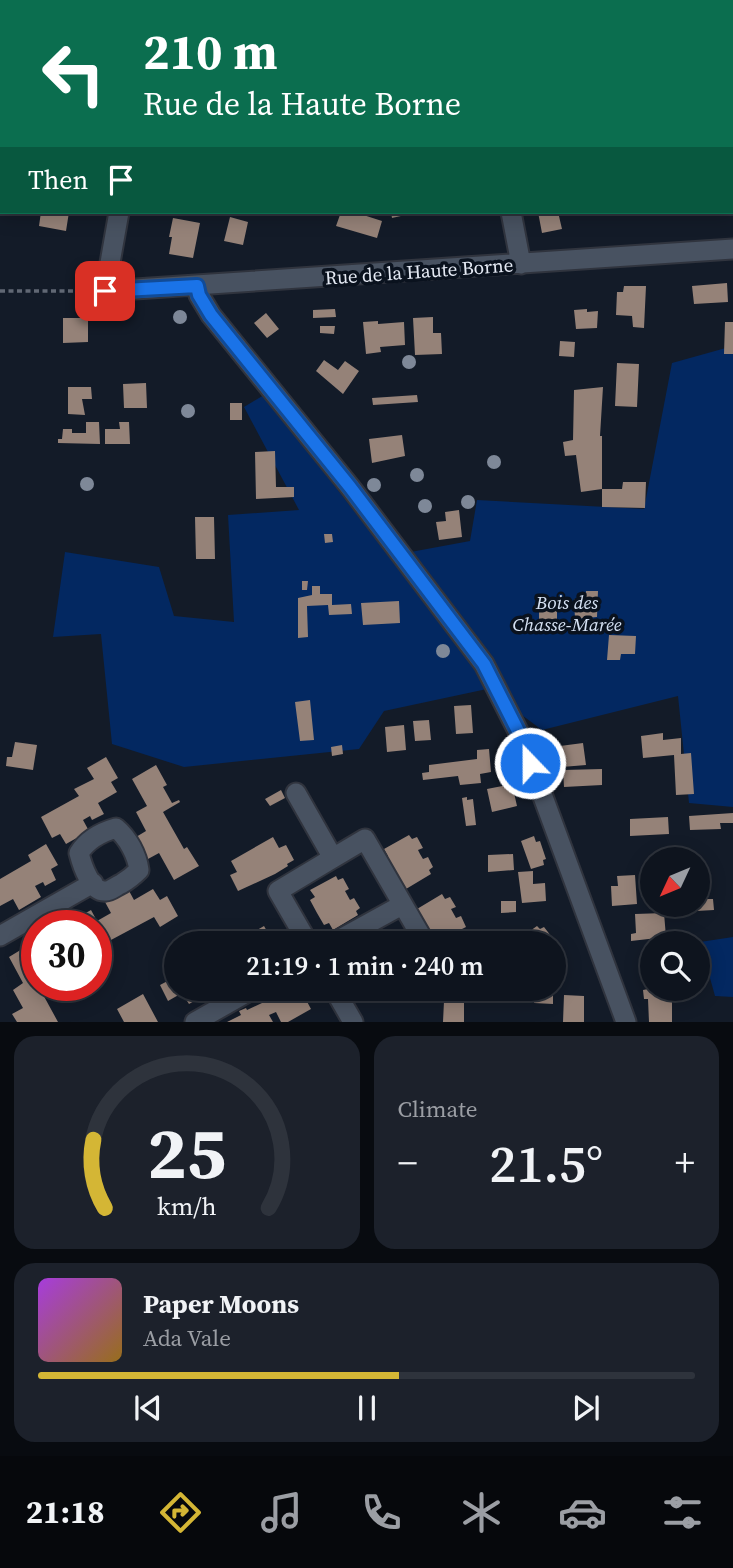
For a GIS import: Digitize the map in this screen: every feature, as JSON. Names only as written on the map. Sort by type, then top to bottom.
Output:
[{"type":"street","points":[[105,291],[119,214]]},
{"type":"street","points":[[511,214],[521,264]]},
{"type":"street","name":"Rue de la Haute Borne","points":[[105,291],[733,249]]},
{"type":"street","points":[[197,286],[199,295],[211,315],[350,487],[484,664],[521,737],[626,1022]]},
{"type":"street","points":[[296,793],[333,858]]},
{"type":"street","points":[[301,931],[278,891],[365,839],[418,931]]},
{"type":"street","points":[[0,936],[93,883]]},
{"type":"street","points":[[355,931],[402,905]]},
{"type":"street","points":[[195,1022],[232,1001]]},
{"type":"street","points":[[341,1001],[353,1022]]},
{"type":"path","points":[[0,290],[105,291]]},
{"type":"green space","name":"Bois des Chasse-Marée","points":[[733,346],[733,807],[689,803],[678,696],[542,730],[487,689],[384,711],[359,749],[184,767],[112,744],[101,634],[53,637],[65,552],[159,567],[174,616],[234,622],[228,515],[299,510],[244,407],[264,395],[389,556],[470,541],[477,500],[644,509],[672,363]]},
{"type":"green space","points":[[733,937],[733,997],[715,996],[710,978],[710,940]]},
{"type":"building","points":[[41,214],[69,214],[66,231],[39,226]]},
{"type":"building","points":[[340,214],[360,214],[382,221],[377,238],[336,226]]},
{"type":"building","points":[[391,214],[410,214],[392,218]]},
{"type":"building","points":[[538,214],[558,214],[562,229],[542,233]]},
{"type":"building","points":[[230,217],[248,222],[243,245],[224,241]]},
{"type":"building","points":[[173,218],[200,223],[193,258],[169,254]]},
{"type":"building","points":[[727,283],[728,302],[694,304],[692,286]]},
{"type":"building","points":[[624,286],[646,286],[644,328],[633,327],[632,316],[616,315],[617,292],[623,292]]},
{"type":"building","points":[[335,309],[336,317],[313,318],[313,310]]},
{"type":"building","points":[[587,309],[587,312],[598,311],[597,328],[576,329],[574,310]]},
{"type":"building","points":[[266,313],[279,329],[267,338],[254,323]]},
{"type":"building","points":[[433,317],[433,333],[441,333],[442,354],[415,355],[413,318]]},
{"type":"building","points":[[63,318],[88,318],[88,342],[63,343]]},
{"type":"building","points":[[378,321],[378,324],[404,322],[405,345],[380,347],[381,352],[366,354],[363,322]]},
{"type":"building","points":[[725,322],[733,322],[733,354],[724,354]]},
{"type":"building","points":[[320,326],[335,326],[334,334],[320,333]]},
{"type":"building","points":[[560,341],[575,342],[574,357],[559,356]]},
{"type":"building","points":[[324,360],[338,370],[345,361],[359,371],[343,394],[316,371]]},
{"type":"building","points":[[617,363],[639,364],[637,407],[615,406]]},
{"type":"building","points":[[146,383],[147,408],[124,408],[123,384]]},
{"type":"building","points":[[68,387],[91,387],[92,399],[82,399],[85,415],[68,414]]},
{"type":"building","points":[[603,387],[600,436],[602,489],[581,492],[576,455],[565,456],[563,442],[573,440],[574,390]]},
{"type":"building","points":[[417,395],[418,402],[373,405],[372,398]]},
{"type":"building","points":[[230,403],[242,403],[242,420],[230,420]]},
{"type":"building","points":[[86,422],[99,422],[100,444],[58,443],[58,439],[62,439],[63,429],[72,429],[72,433],[86,433]]},
{"type":"building","points":[[119,422],[129,422],[130,444],[105,444],[105,429],[120,429]]},
{"type":"building","points":[[402,435],[405,456],[372,463],[369,439]]},
{"type":"building","points":[[275,451],[276,487],[294,487],[294,497],[256,499],[255,452]]},
{"type":"building","points":[[623,482],[646,482],[645,508],[602,507],[602,489],[622,489]]},
{"type":"building","points":[[459,510],[462,537],[439,540],[436,522],[446,521],[445,512]]},
{"type":"building","points":[[195,517],[214,517],[215,559],[196,559]]},
{"type":"building","points":[[324,534],[332,534],[333,542],[325,543]]},
{"type":"building","points":[[302,581],[308,581],[307,590],[302,590]]},
{"type":"building","points":[[312,586],[320,586],[320,594],[332,594],[332,605],[351,604],[352,614],[329,615],[328,605],[307,606],[308,637],[298,638],[298,598],[312,595]]},
{"type":"building","points":[[586,591],[598,591],[597,617],[575,619],[574,599],[585,599]]},
{"type":"building","points":[[399,601],[400,623],[363,625],[361,603]]},
{"type":"building","points":[[557,610],[557,619],[539,620],[539,611]]},
{"type":"building","points":[[609,635],[636,636],[635,654],[621,654],[620,660],[607,660]]},
{"type":"building","points":[[310,700],[314,740],[300,741],[295,702]]},
{"type":"building","points":[[471,705],[473,733],[456,734],[454,706]]},
{"type":"building","points":[[429,720],[431,740],[415,741],[413,721]]},
{"type":"building","points":[[404,725],[406,750],[387,752],[385,727]]},
{"type":"building","points":[[663,733],[663,740],[681,738],[681,754],[691,753],[694,794],[676,795],[674,755],[643,758],[641,736]]},
{"type":"building","points":[[15,742],[37,745],[33,770],[6,766],[7,757],[12,757]]},
{"type":"building","points":[[583,743],[586,765],[562,767],[560,746]]},
{"type":"building","points":[[342,745],[343,754],[332,756],[331,747]]},
{"type":"building","points":[[489,749],[491,772],[480,774],[481,783],[460,785],[458,776],[423,780],[422,773],[429,772],[429,765],[477,759],[477,750]]},
{"type":"building","points":[[106,757],[118,778],[111,782],[117,792],[98,803],[104,814],[92,820],[90,816],[83,820],[89,831],[66,844],[60,834],[52,838],[41,817],[79,796],[74,789],[94,779],[87,768]]},
{"type":"building","points":[[156,765],[167,785],[163,787],[172,803],[179,800],[180,802],[163,812],[184,849],[187,847],[199,866],[174,880],[159,853],[148,859],[136,837],[146,831],[136,812],[147,806],[132,779]]},
{"type":"building","points":[[602,769],[602,785],[564,787],[563,770]]},
{"type":"building","points":[[512,784],[517,806],[492,812],[487,789]]},
{"type":"building","points":[[281,790],[285,798],[270,806],[265,799]]},
{"type":"building","points":[[467,797],[467,800],[473,799],[476,825],[466,826],[462,798]]},
{"type":"building","points":[[733,813],[733,823],[720,823],[721,829],[690,830],[689,816]]},
{"type":"building","points":[[668,817],[669,834],[630,836],[630,819]]},
{"type":"building","points":[[409,835],[412,839],[417,837],[423,848],[418,850],[420,854],[423,859],[428,857],[433,867],[429,870],[431,874],[406,889],[402,882],[397,884],[383,859],[388,856],[384,849]]},
{"type":"building","points":[[534,836],[536,842],[540,841],[546,859],[543,860],[544,865],[531,869],[521,841]]},
{"type":"building","points":[[273,837],[279,848],[286,845],[294,860],[275,874],[238,891],[230,875],[237,872],[231,861]]},
{"type":"building","points":[[46,844],[58,865],[51,869],[56,880],[45,886],[43,882],[35,886],[41,897],[19,910],[13,899],[0,906],[0,879],[31,861],[28,855]]},
{"type":"building","points":[[513,854],[514,870],[488,872],[488,855]]},
{"type":"building","points":[[533,871],[533,884],[545,883],[546,901],[522,903],[518,872]]},
{"type":"building","points":[[635,875],[637,904],[612,906],[611,886],[618,886],[617,876]]},
{"type":"building","points":[[336,876],[338,880],[343,878],[349,889],[345,891],[350,900],[354,898],[360,908],[356,911],[358,915],[333,930],[329,923],[324,925],[317,913],[310,900],[315,897],[310,890]]},
{"type":"building","points":[[128,889],[134,900],[153,889],[160,900],[167,896],[178,916],[160,927],[154,917],[112,939],[112,910],[105,902]]},
{"type":"building","points":[[442,894],[445,899],[450,897],[456,907],[451,909],[456,918],[461,916],[466,927],[463,931],[424,931],[417,918],[421,916],[417,909]]},
{"type":"building","points":[[710,899],[713,899],[714,910],[710,910]]},
{"type":"building","points":[[501,901],[516,901],[516,912],[501,913]]},
{"type":"building","points":[[635,914],[640,914],[640,917],[664,917],[666,931],[640,931],[640,940],[631,941],[631,934],[636,933]]},
{"type":"building","points":[[537,926],[540,929],[544,927],[547,931],[530,931]]},
{"type":"building","points":[[21,950],[21,979],[9,957]]},
{"type":"building","points":[[21,984],[21,1001],[47,1001],[58,1022],[17,1022],[12,1014],[23,1008],[13,990]]},
{"type":"building","points":[[143,994],[158,1022],[124,1022],[117,1009]]},
{"type":"building","points":[[566,995],[584,996],[584,1022],[563,1022]]},
{"type":"building","points":[[261,1001],[307,1001],[311,1009],[288,1022],[281,1022],[276,1012],[269,1015],[273,1022],[227,1022],[241,1015],[239,1011],[262,1003]]},
{"type":"building","points":[[444,1001],[464,1001],[464,1022],[443,1022]]},
{"type":"building","points":[[534,1001],[553,1001],[553,1004]]},
{"type":"building","points":[[648,1001],[672,1001],[672,1022],[649,1022]]},
{"type":"route","points":[[105,291],[197,286],[199,295],[211,315],[350,487],[484,664],[521,737],[530,763]]}]
